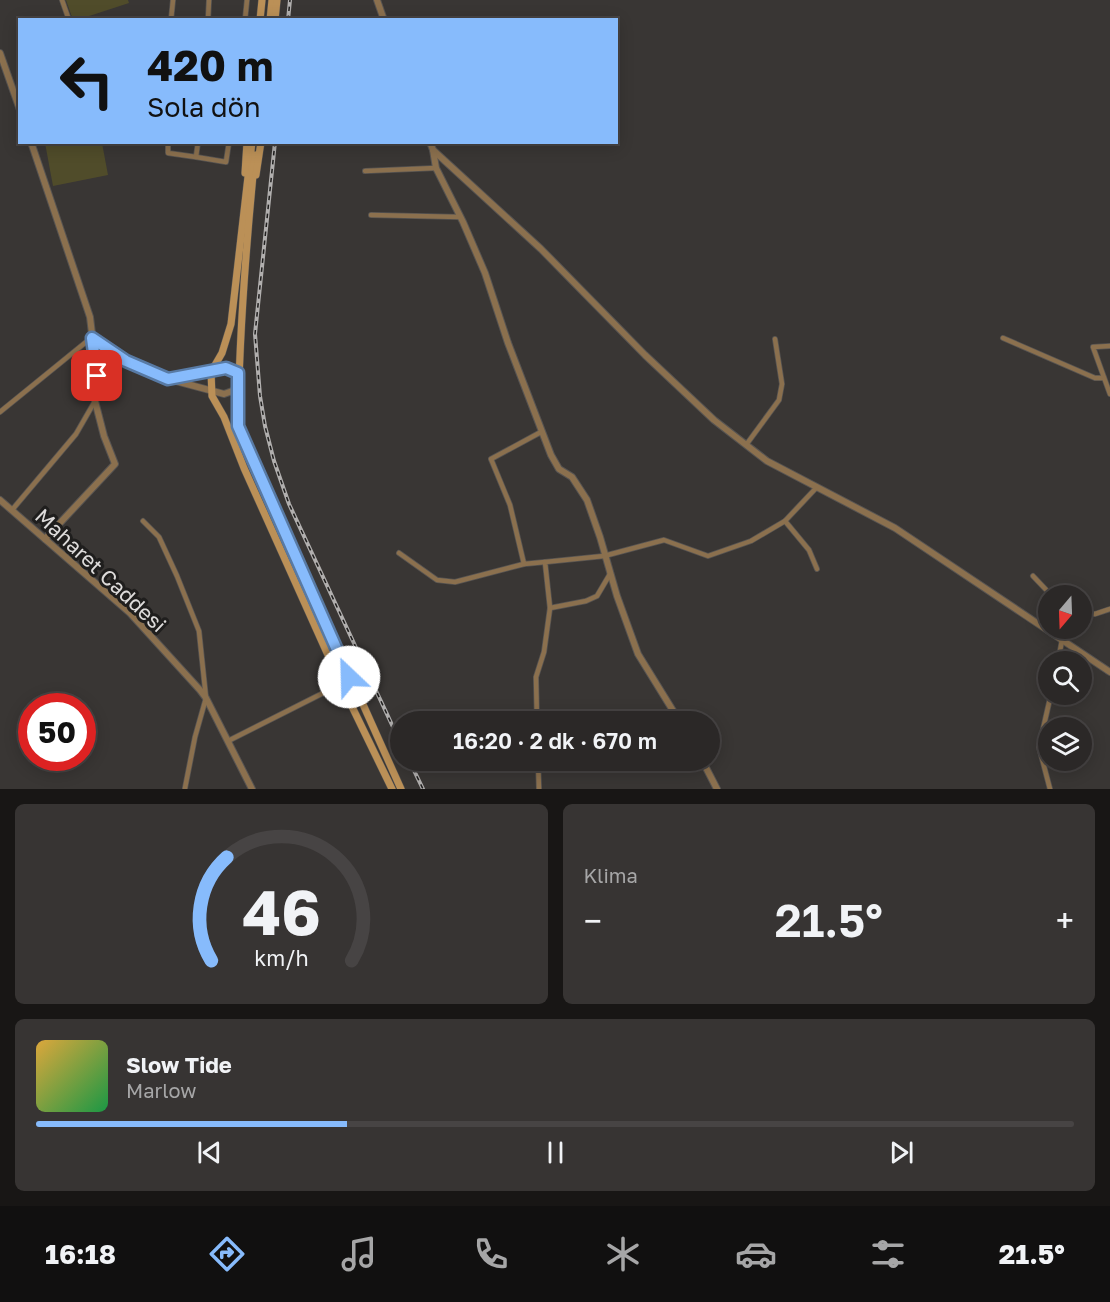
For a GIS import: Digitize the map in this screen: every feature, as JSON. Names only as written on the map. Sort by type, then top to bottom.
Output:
[{"type":"main road","points":[[260,18],[262,0]]},
{"type":"main road","points":[[267,0],[267,18]]},
{"type":"main road","points":[[268,18],[272,0]]},
{"type":"main road","points":[[275,18],[277,0]]},
{"type":"main road","points":[[247,144],[244,166],[249,189],[238,373],[238,426],[401,789]]},
{"type":"main road","points":[[254,144],[231,324],[222,353],[211,372],[212,393],[341,684],[392,789]]},
{"type":"main road","points":[[249,189],[259,166],[261,144]]},
{"type":"street","points":[[62,0],[68,18]]},
{"type":"street","points":[[171,18],[173,0]]},
{"type":"street","points":[[208,18],[209,0]]},
{"type":"street","points":[[245,18],[247,0]]},
{"type":"street","points":[[377,0],[383,18]]},
{"type":"street","points":[[0,53],[17,93]]},
{"type":"street","points":[[32,144],[90,317],[97,376],[95,401],[104,436],[115,464],[45,539]]},
{"type":"street","points":[[168,144],[168,153],[226,162],[229,144]]},
{"type":"street","points":[[196,157],[198,144]]},
{"type":"street","points":[[431,144],[436,168],[485,273],[541,432],[559,469],[572,477],[587,500],[638,654],[673,711]]},
{"type":"street","points":[[433,150],[541,249],[645,355],[714,420],[746,445],[767,461],[895,528],[1110,672]]},
{"type":"street","points":[[365,171],[436,168]]},
{"type":"street","points":[[372,215],[460,217]]},
{"type":"street","points":[[92,338],[126,361],[168,379],[212,393],[224,394],[238,389]]},
{"type":"street","points":[[0,412],[92,338]]},
{"type":"street","points":[[1003,338],[1095,378],[1104,378]]},
{"type":"street","points":[[746,445],[778,400],[782,384],[775,339]]},
{"type":"street","points":[[1110,346],[1093,348],[1110,394]]},
{"type":"street","points":[[168,379],[226,368],[238,373]]},
{"type":"street","points":[[12,510],[76,434],[95,401]]},
{"type":"street","points":[[524,564],[510,505],[491,459],[541,432]]},
{"type":"street","points":[[399,553],[437,580],[455,582],[524,564],[604,556],[664,540],[708,556],[751,542],[785,521],[817,487]]},
{"type":"street","name":"Maharet Caddesi","points":[[0,500],[130,613],[206,698],[252,789]]},
{"type":"street","points":[[143,521],[159,537],[199,631],[206,698],[195,737],[185,788]]},
{"type":"street","points":[[785,521],[809,550],[817,569]]},
{"type":"street","points":[[537,711],[536,677],[544,652],[550,608],[545,562]]},
{"type":"street","points":[[550,608],[586,601],[597,596],[610,574]]},
{"type":"street","points":[[1033,576],[1042,585]]},
{"type":"street","points":[[1092,614],[1110,609]]},
{"type":"street","points":[[1060,651],[1062,640]]},
{"type":"street","points":[[228,741],[341,684]]},
{"type":"street","points":[[1049,705],[1039,747],[1050,789]]},
{"type":"street","points":[[538,771],[539,789]]},
{"type":"street","points":[[708,771],[717,789]]},
{"type":"shaded area","points":[[66,0],[128,0],[129,3],[83,18],[72,18]]},
{"type":"shaded area","points":[[45,144],[102,144],[108,175],[53,186]]},
{"type":"railway","points":[[288,18],[290,0]]},
{"type":"railway","points":[[275,144],[255,334],[265,426],[289,504],[390,721]]},
{"type":"railway","points":[[414,771],[423,789]]},
{"type":"route","points":[[97,376],[92,338],[126,361],[147,372],[168,379],[226,368],[238,373],[238,426],[349,677]]}]
